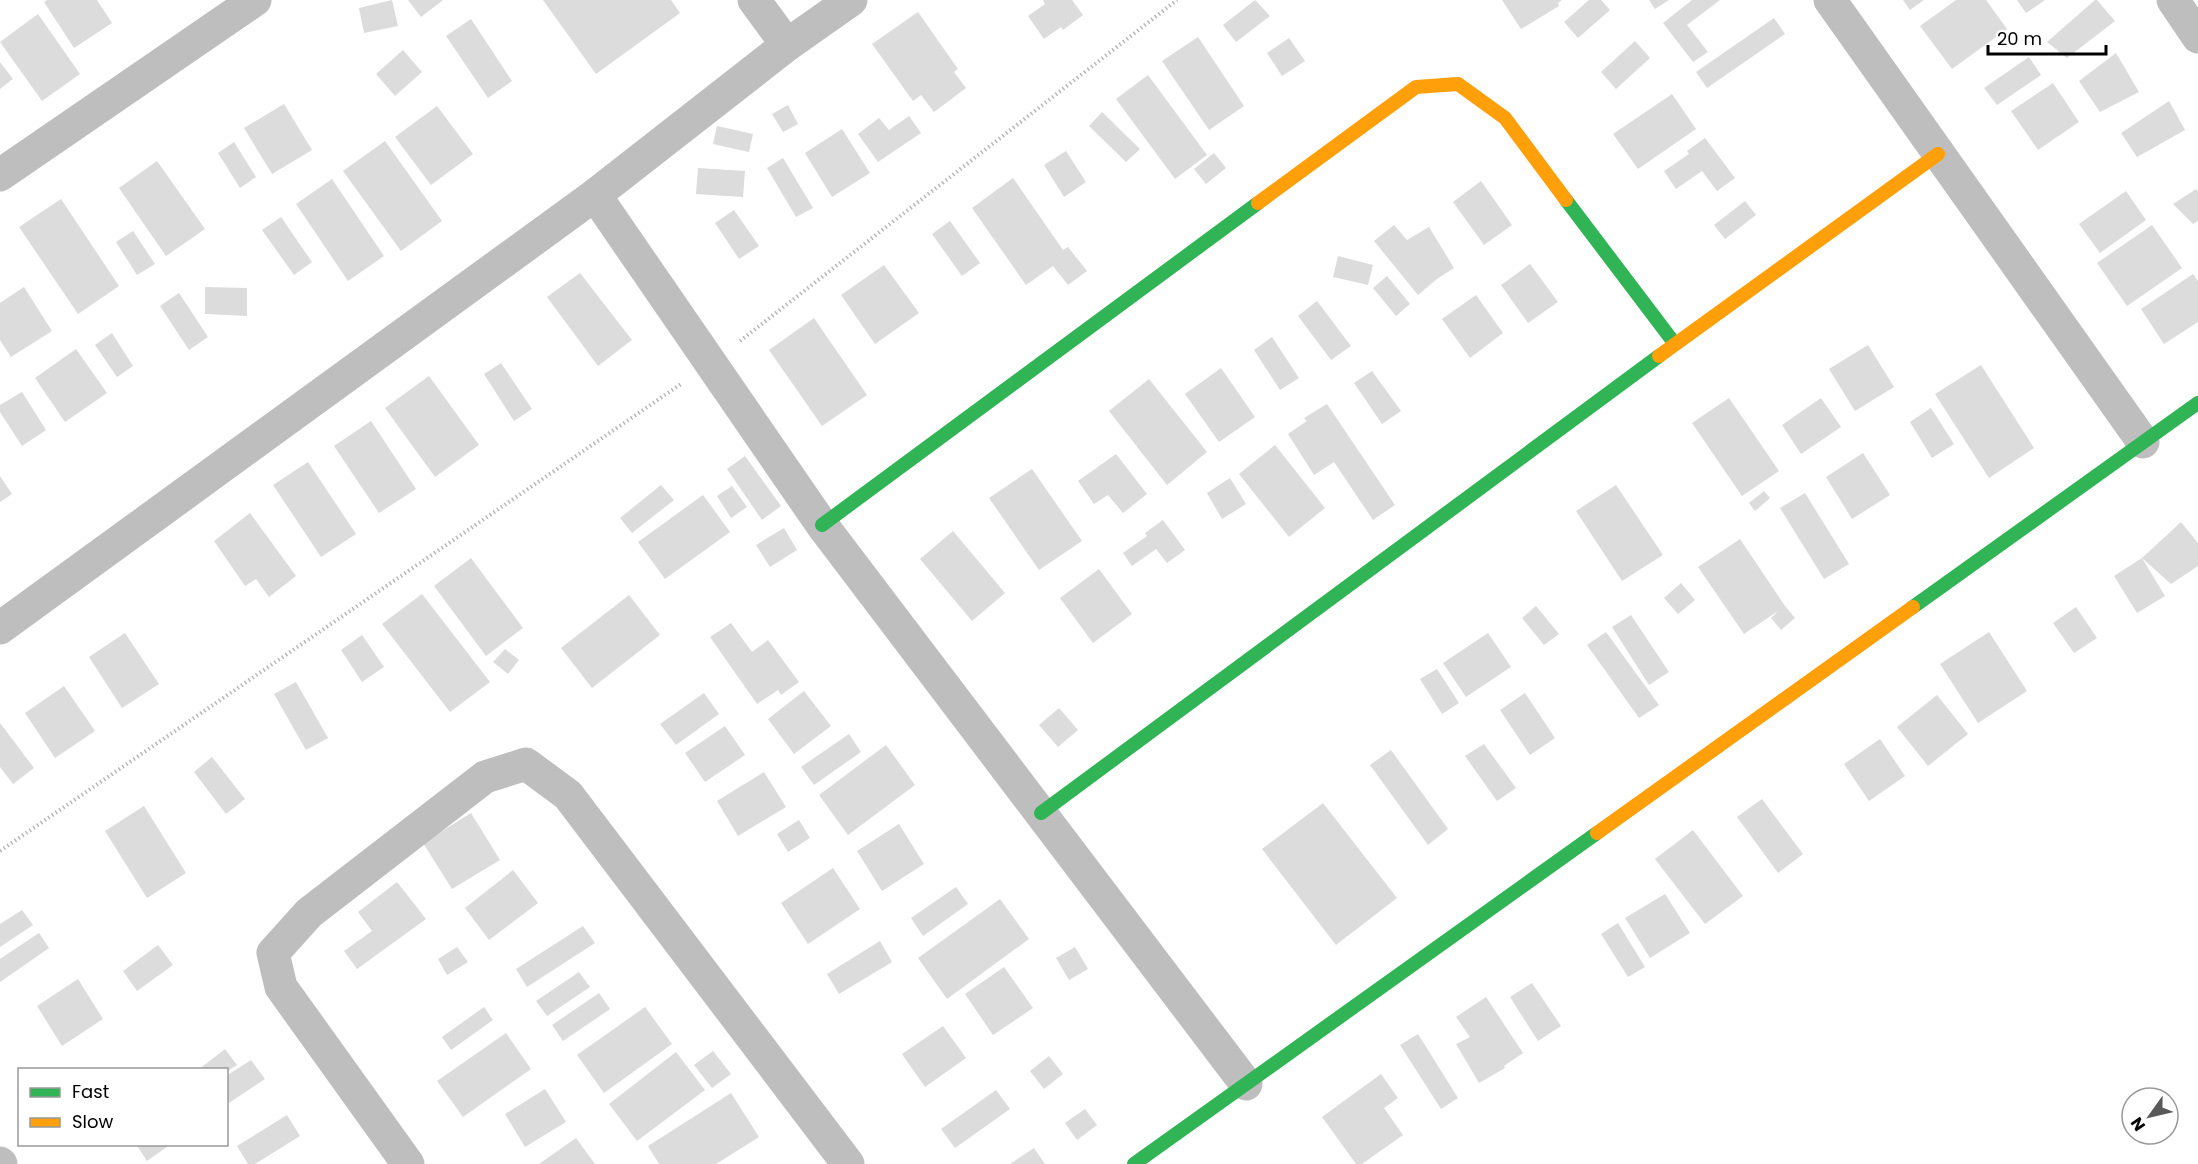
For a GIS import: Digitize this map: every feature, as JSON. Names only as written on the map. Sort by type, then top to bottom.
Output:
[{"type":"street","points":[[0,175],[255,0]]},
{"type":"street","points":[[754,0],[787,45]]},
{"type":"street","points":[[0,628],[595,195],[787,45],[850,0]]},
{"type":"street","points":[[1830,0],[2144,442]]},
{"type":"street","points":[[2173,0],[2198,37]]},
{"type":"street","points":[[822,525],[1416,87],[1458,84],[1505,118],[1675,344]]},
{"type":"street","points":[[1041,813],[1675,344],[1938,154]]},
{"type":"street","points":[[595,195],[822,525],[1246,1084]]},
{"type":"street","points":[[1134,1164],[2198,403]]},
{"type":"street","points":[[408,1164],[281,987],[273,953],[309,913],[485,777],[526,764],[568,795],[848,1164]]},
{"type":"path","points":[[0,851],[711,363],[1177,0]]},
{"type":"building","points":[[47,0],[97,0],[112,23],[74,48],[44,2]]},
{"type":"building","points":[[392,0],[398,26],[364,33],[359,8]]},
{"type":"building","points":[[408,0],[443,0],[421,17]]},
{"type":"building","points":[[543,0],[671,0],[680,13],[596,74]]},
{"type":"building","points":[[1043,0],[1072,0],[1083,15],[1063,30],[1061,27],[1044,39],[1028,16],[1045,4]]},
{"type":"building","points":[[1255,0],[1270,16],[1236,42],[1223,25]]},
{"type":"building","points":[[1502,0],[1562,0],[1558,3],[1559,6],[1521,29]]},
{"type":"building","points":[[1589,0],[1601,0],[1610,10],[1578,38],[1564,22]]},
{"type":"building","points":[[1649,0],[1669,0],[1655,9]]},
{"type":"building","points":[[1692,0],[1720,0],[1687,25],[1708,52],[1693,62],[1663,23]]},
{"type":"building","points":[[1903,0],[1924,0],[1910,10]]},
{"type":"building","points":[[1956,0],[1986,0],[2007,29],[1952,69],[1920,26]]},
{"type":"building","points":[[2017,0],[2045,0],[2026,13]]},
{"type":"building","points":[[2095,0],[2115,21],[2067,58],[2047,42]]},
{"type":"building","points":[[918,12],[958,69],[954,72],[966,88],[934,112],[921,95],[913,101],[872,44]]},
{"type":"building","points":[[38,14],[80,74],[42,101],[0,42]]},
{"type":"building","points":[[1774,18],[1785,34],[1707,88],[1696,72]]},
{"type":"building","points":[[471,19],[512,81],[488,98],[446,36]]},
{"type":"building","points":[[1198,37],[1244,106],[1209,130],[1162,61]]},
{"type":"building","points":[[1289,38],[1305,61],[1282,76],[1267,53]]},
{"type":"building","points":[[1635,41],[1650,58],[1616,89],[1601,72]]},
{"type":"building","points":[[403,50],[422,72],[395,96],[376,74]]},
{"type":"building","points":[[2116,53],[2139,92],[2100,112],[2079,81]]},
{"type":"building","points":[[2029,57],[2041,75],[1997,105],[1984,88]]},
{"type":"building","points":[[0,62],[13,79],[0,89]]},
{"type":"building","points":[[1148,75],[1207,155],[1175,179],[1116,99]]},
{"type":"building","points":[[2053,83],[2079,122],[2038,150],[2011,111]]},
{"type":"building","points":[[1672,94],[1696,129],[1638,169],[1613,134]]},
{"type":"building","points":[[2169,101],[2185,130],[2137,157],[2121,133]]},
{"type":"building","points":[[284,104],[312,150],[272,174],[244,128]]},
{"type":"building","points":[[788,105],[798,124],[783,132],[772,114]]},
{"type":"building","points":[[437,106],[473,154],[431,185],[395,137]]},
{"type":"building","points":[[1102,112],[1140,149],[1126,162],[1089,126]]},
{"type":"building","points":[[909,116],[921,133],[878,162],[858,134],[879,118],[889,130]]},
{"type":"building","points":[[717,126],[753,134],[749,152],[713,144]]},
{"type":"building","points":[[842,129],[870,173],[832,197],[805,153]]},
{"type":"building","points":[[1705,138],[1735,178],[1717,191],[1702,171],[1676,189],[1664,171],[1689,154],[1687,151]]},
{"type":"building","points":[[385,141],[442,221],[401,251],[343,171]]},
{"type":"building","points":[[234,142],[256,177],[240,188],[218,153]]},
{"type":"building","points":[[1066,151],[1086,182],[1064,197],[1044,165]]},
{"type":"building","points":[[1214,153],[1226,168],[1206,184],[1194,169]]},
{"type":"building","points":[[783,158],[813,208],[796,217],[767,168]]},
{"type":"building","points":[[157,161],[205,229],[166,256],[119,188]]},
{"type":"building","points":[[698,168],[745,171],[743,197],[696,194]]},
{"type":"building","points":[[1013,178],[1063,250],[1068,247],[1087,271],[1068,285],[1053,266],[1026,285],[972,208]]},
{"type":"building","points":[[332,179],[384,256],[348,281],[296,204]]},
{"type":"building","points":[[1481,181],[1512,225],[1484,245],[1453,202]]},
{"type":"building","points":[[2196,189],[2198,191],[2198,221],[2193,224],[2173,204]]},
{"type":"building","points":[[2126,191],[2146,220],[2100,253],[2079,224]]},
{"type":"building","points":[[61,199],[119,286],[78,314],[19,227]]},
{"type":"building","points":[[1745,201],[1756,215],[1725,239],[1714,225]]},
{"type":"building","points":[[734,210],[759,246],[739,259],[715,223]]},
{"type":"building","points":[[281,217],[312,262],[294,275],[262,230]]},
{"type":"building","points":[[950,221],[980,263],[962,276],[932,234]]},
{"type":"building","points":[[1394,225],[1407,240],[1429,227],[1454,268],[1418,295],[1374,241]]},
{"type":"building","points":[[2152,225],[2182,268],[2127,306],[2097,263]]},
{"type":"building","points":[[133,231],[155,264],[137,275],[116,242]]},
{"type":"building","points":[[1338,256],[1373,265],[1368,285],[1333,277]]},
{"type":"building","points":[[1530,264],[1558,302],[1528,323],[1501,285]]},
{"type":"building","points":[[884,265],[919,313],[875,344],[841,295]]},
{"type":"building","points":[[580,273],[632,340],[598,366],[547,297]]},
{"type":"building","points":[[2193,274],[2198,281],[2198,322],[2164,344],[2141,309]]},
{"type":"building","points":[[1387,276],[1410,304],[1396,316],[1373,288]]},
{"type":"building","points":[[24,287],[52,331],[11,357],[0,340],[0,303]]},
{"type":"building","points":[[205,287],[247,288],[247,316],[205,314]]},
{"type":"building","points":[[179,293],[208,337],[189,350],[160,306]]},
{"type":"building","points":[[1476,295],[1503,333],[1470,358],[1442,319]]},
{"type":"building","points":[[1317,301],[1351,346],[1331,360],[1298,316]]},
{"type":"building","points":[[814,318],[867,395],[822,426],[769,350]]},
{"type":"building","points":[[112,333],[133,366],[117,377],[95,345]]},
{"type":"building","points":[[1272,337],[1299,378],[1280,390],[1254,350]]},
{"type":"building","points":[[1868,345],[1894,387],[1855,411],[1829,369]]},
{"type":"building","points":[[76,349],[107,393],[65,422],[35,378]]},
{"type":"building","points":[[501,363],[532,409],[514,421],[484,374]]},
{"type":"building","points":[[1981,365],[2034,448],[1989,478],[1935,394]]},
{"type":"building","points":[[1221,368],[1255,417],[1219,442],[1185,394]]},
{"type":"building","points":[[1372,371],[1401,411],[1382,424],[1354,383]]},
{"type":"building","points":[[429,376],[479,445],[435,477],[385,408]]},
{"type":"building","points":[[1149,379],[1207,452],[1167,485],[1109,411]]},
{"type":"building","points":[[22,392],[46,430],[22,446],[0,412],[0,405]]},
{"type":"building","points":[[1729,398],[1779,471],[1742,496],[1692,423]]},
{"type":"building","points":[[1821,398],[1841,427],[1801,454],[1782,425]]},
{"type":"building","points":[[1327,404],[1395,505],[1373,520],[1334,462],[1314,475],[1288,434],[1307,421],[1304,418]]},
{"type":"building","points":[[1931,408],[1954,444],[1932,458],[1910,422]]},
{"type":"building","points":[[371,421],[416,489],[379,513],[334,446]]},
{"type":"building","points":[[1275,445],[1325,508],[1289,537],[1239,474]]},
{"type":"building","points":[[1863,453],[1890,495],[1852,519],[1826,477]]},
{"type":"building","points":[[1116,454],[1147,494],[1123,513],[1108,495],[1094,504],[1078,481]]},
{"type":"building","points":[[745,456],[781,506],[762,520],[727,469]]},
{"type":"building","points":[[308,462],[356,534],[321,557],[273,485]]},
{"type":"building","points":[[1032,469],[1082,541],[1039,570],[989,498]]},
{"type":"building","points":[[0,476],[12,494],[0,502]]},
{"type":"building","points":[[1230,478],[1246,504],[1222,519],[1207,493]]},
{"type":"building","points":[[661,485],[674,500],[632,533],[620,518]]},
{"type":"building","points":[[1616,485],[1663,555],[1622,581],[1576,511]]},
{"type":"building","points":[[732,486],[747,507],[731,518],[717,496]]},
{"type":"building","points":[[1764,491],[1770,498],[1755,511],[1749,503]]},
{"type":"building","points":[[1805,493],[1849,564],[1824,579],[1780,508]]},
{"type":"building","points":[[703,495],[730,532],[665,579],[638,542]]},
{"type":"building","points":[[250,513],[296,576],[269,597],[256,579],[245,586],[214,541]]},
{"type":"building","points":[[1163,520],[1185,550],[1167,563],[1156,549],[1132,566],[1123,553],[1147,536],[1145,533]]},
{"type":"building","points":[[2181,522],[2198,543],[2198,566],[2171,584],[2142,558]]},
{"type":"building","points":[[784,528],[797,550],[770,567],[756,545]]},
{"type":"building","points":[[953,531],[1005,593],[972,621],[920,559]]},
{"type":"building","points":[[1740,539],[1795,618],[1781,630],[1771,618],[1778,611],[1744,634],[1698,567]]},
{"type":"building","points":[[471,558],[523,628],[486,656],[434,586]]},
{"type":"building","points":[[2142,558],[2165,596],[2137,613],[2114,576]]},
{"type":"building","points":[[1099,569],[1132,614],[1093,643],[1060,598]]},
{"type":"building","points":[[1681,583],[1695,600],[1678,614],[1664,598]]},
{"type":"building","points":[[422,594],[490,682],[450,712],[382,624]]},
{"type":"building","points":[[629,595],[660,635],[592,688],[561,648]]},
{"type":"building","points":[[1536,606],[1559,634],[1544,645],[1522,618]]},
{"type":"building","points":[[2076,607],[2097,638],[2074,653],[2053,623]]},
{"type":"building","points":[[1631,615],[1669,672],[1649,685],[1612,627]]},
{"type":"building","points":[[731,623],[752,652],[768,640],[799,682],[781,695],[778,690],[757,704],[710,637]]},
{"type":"building","points":[[1606,632],[1659,705],[1639,718],[1587,645]]},
{"type":"building","points":[[1989,632],[2027,691],[1978,723],[1940,664]]},
{"type":"building","points":[[125,633],[159,684],[122,708],[89,657]]},
{"type":"building","points":[[1488,633],[1511,667],[1466,697],[1443,663]]},
{"type":"building","points":[[362,635],[384,667],[362,682],[341,650]]},
{"type":"building","points":[[505,649],[519,660],[508,674],[493,662]]},
{"type":"building","points":[[1437,669],[1459,703],[1442,714],[1420,679]]},
{"type":"building","points":[[296,682],[328,738],[306,750],[274,694]]},
{"type":"building","points":[[64,686],[95,731],[55,758],[25,713]]},
{"type":"building","points":[[804,691],[831,726],[794,754],[768,719]]},
{"type":"building","points":[[704,693],[719,714],[676,745],[660,724]]},
{"type":"building","points":[[1525,693],[1555,738],[1530,755],[1500,710]]},
{"type":"building","points":[[1937,695],[1968,734],[1928,766],[1897,727]]},
{"type":"building","points":[[1059,708],[1078,730],[1058,747],[1039,725]]},
{"type":"building","points":[[0,723],[34,768],[13,784],[0,767]]},
{"type":"building","points":[[725,726],[745,755],[705,782],[685,753]]},
{"type":"building","points":[[849,734],[861,752],[814,785],[801,767]]},
{"type":"building","points":[[1880,739],[1905,776],[1869,801],[1844,764]]},
{"type":"building","points":[[1484,744],[1516,788],[1497,801],[1465,756]]},
{"type":"building","points":[[886,745],[915,785],[848,835],[819,795]]},
{"type":"building","points":[[1391,750],[1448,829],[1428,845],[1370,765]]},
{"type":"building","points":[[212,757],[245,799],[226,814],[194,772]]},
{"type":"building","points":[[764,772],[786,807],[738,836],[717,801]]},
{"type":"building","points":[[1762,799],[1803,854],[1778,873],[1737,817]]},
{"type":"building","points":[[1323,803],[1397,898],[1336,945],[1262,849]]},
{"type":"building","points":[[144,806],[186,873],[147,898],[105,831]]},
{"type":"building","points":[[471,813],[500,860],[452,889],[423,843]]},
{"type":"building","points":[[799,820],[810,838],[788,852],[777,834]]},
{"type":"building","points":[[899,824],[924,864],[882,891],[857,851]]},
{"type":"building","points":[[1693,830],[1743,896],[1705,924],[1655,859]]},
{"type":"building","points":[[833,868],[860,909],[808,944],[781,903]]},
{"type":"building","points":[[513,870],[538,903],[489,940],[465,908]]},
{"type":"building","points":[[397,882],[426,919],[357,969],[344,951],[372,931],[358,912]]},
{"type":"building","points":[[956,887],[968,904],[923,936],[911,918]]},
{"type":"building","points":[[1665,894],[1690,933],[1650,958],[1625,918]]},
{"type":"building","points":[[1000,899],[1029,939],[947,999],[918,958]]},
{"type":"building","points":[[22,910],[33,925],[0,947],[0,924]]},
{"type":"building","points":[[1618,923],[1645,967],[1628,977],[1601,934]]},
{"type":"building","points":[[583,926],[595,943],[527,987],[516,969]]},
{"type":"building","points":[[39,933],[49,948],[0,982],[0,959]]},
{"type":"building","points":[[880,941],[892,962],[839,994],[827,974]]},
{"type":"building","points":[[158,945],[173,965],[137,991],[123,971]]},
{"type":"building","points":[[457,947],[468,962],[447,975],[438,959]]},
{"type":"building","points":[[1075,947],[1088,969],[1069,980],[1056,958]]},
{"type":"building","points":[[1004,967],[1033,1008],[993,1035],[965,994]]},
{"type":"building","points":[[579,972],[590,987],[547,1016],[536,1001]]},
{"type":"building","points":[[78,979],[103,1019],[62,1046],[37,1006]]},
{"type":"building","points":[[1532,983],[1561,1026],[1538,1041],[1510,997]]},
{"type":"building","points":[[599,993],[610,1009],[563,1041],[552,1025]]},
{"type":"building","points":[[1486,997],[1523,1053],[1504,1066],[1505,1068],[1479,1083],[1456,1044],[1470,1037],[1456,1017]]},
{"type":"building","points":[[484,1007],[493,1020],[451,1050],[442,1037]]},
{"type":"building","points":[[645,1007],[672,1044],[604,1093],[577,1055]]},
{"type":"building","points":[[943,1026],[966,1058],[925,1087],[902,1054]]},
{"type":"building","points":[[506,1033],[531,1069],[463,1117],[437,1081]]},
{"type":"building","points":[[1418,1034],[1458,1098],[1441,1109],[1400,1045]]},
{"type":"building","points":[[225,1049],[237,1065],[228,1071],[228,1068],[201,1068]]},
{"type":"building","points":[[713,1051],[731,1074],[712,1088],[694,1065]]},
{"type":"building","points":[[676,1052],[705,1090],[637,1141],[609,1104]]},
{"type":"building","points":[[1049,1056],[1063,1074],[1044,1089],[1030,1071]]},
{"type":"building","points":[[251,1060],[265,1079],[228,1104],[228,1075]]},
{"type":"building","points":[[1381,1074],[1398,1098],[1384,1108],[1403,1135],[1362,1164],[1356,1164],[1322,1117]]},
{"type":"building","points":[[545,1089],[566,1122],[525,1147],[505,1114]]},
{"type":"building","points":[[996,1090],[1010,1109],[955,1148],[941,1129]]},
{"type":"building","points":[[731,1093],[759,1137],[716,1164],[659,1164],[648,1146]]},
{"type":"building","points":[[1085,1109],[1097,1125],[1077,1140],[1065,1123]]},
{"type":"building","points":[[287,1115],[300,1136],[255,1164],[248,1164],[237,1146]]},
{"type":"building","points":[[576,1138],[595,1164],[539,1164]]},
{"type":"building","points":[[137,1146],[168,1146],[147,1161]]},
{"type":"building","points":[[1034,1148],[1045,1164],[1010,1164]]},
{"type":"traffic: fast","points":[[1566,200],[1675,344]]},
{"type":"traffic: fast","points":[[822,525],[1258,203]]},
{"type":"traffic: fast","points":[[1041,813],[1659,356]]},
{"type":"traffic: fast","points":[[1913,607],[2198,403]]},
{"type":"traffic: fast","points":[[1134,1164],[1597,833]]},
{"type":"traffic: slow","points":[[1258,203],[1416,87],[1458,84],[1505,118],[1566,200]]},
{"type":"traffic: slow","points":[[1659,356],[1938,154]]},
{"type":"traffic: slow","points":[[1597,833],[1913,607]]}]
